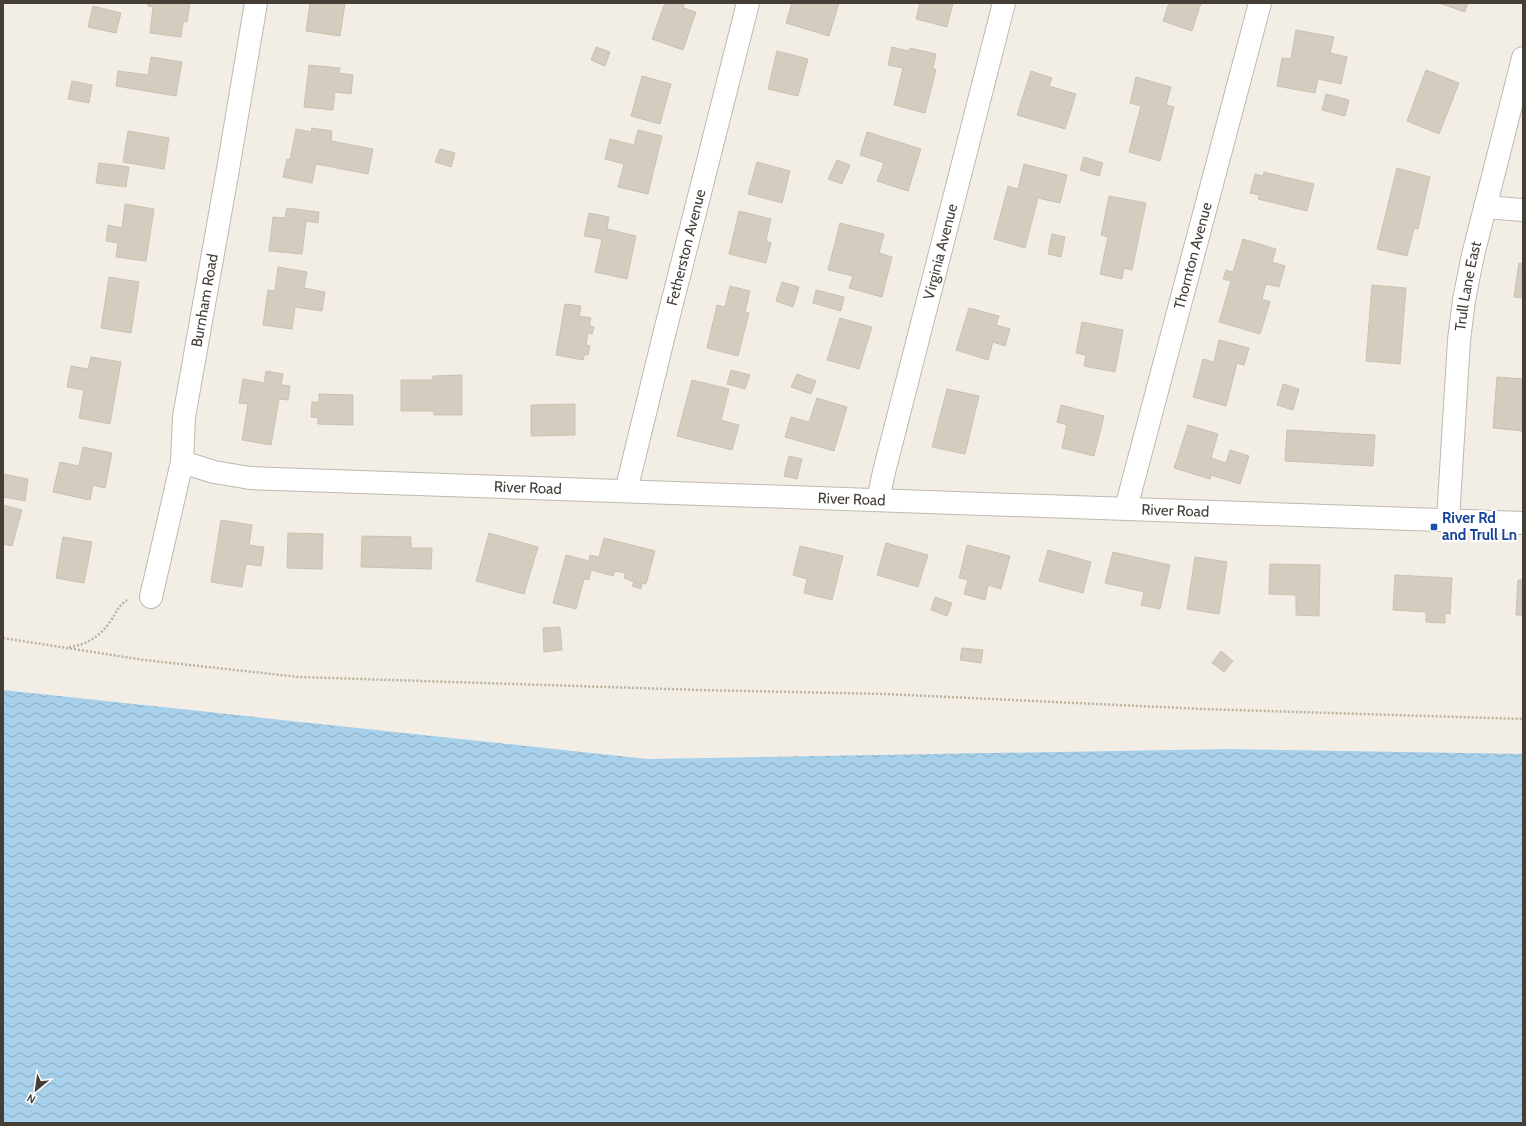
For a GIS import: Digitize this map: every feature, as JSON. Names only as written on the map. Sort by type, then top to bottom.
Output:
[{"type":"street","name":"Burnham Road","points":[[151,597],[182,462],[184,417],[256,3]]},
{"type":"street","name":"Fetherston Avenue","points":[[626,491],[748,3]]},
{"type":"street","name":"Virginia Avenue","points":[[878,500],[1004,3]]},
{"type":"street","name":"Thornton Avenue","points":[[1126,508],[1260,3]]},
{"type":"street","name":"Trull Lane East","points":[[1448,520],[1462,316],[1473,255],[1523,58]]},
{"type":"street","points":[[1485,207],[1523,210]]},
{"type":"street","name":"River Road","points":[[182,462],[214,472],[250,478],[1523,523]]},
{"type":"path","points":[[64,648],[75,646],[97,637],[110,621],[119,606],[128,598],[151,597]]},
{"type":"path","points":[[3,638],[144,660],[299,677],[700,690],[886,694],[1204,709],[1523,719]]},
{"type":"water","points":[[3,690],[647,759],[1226,749],[1523,754],[1523,1123],[3,1123]]},
{"type":"building","points":[[148,3],[190,3],[187,22],[183,21],[181,37],[150,33],[153,7],[148,6]]},
{"type":"building","points":[[310,3],[345,3],[340,36],[306,31]]},
{"type":"building","points":[[665,3],[685,3],[683,8],[696,12],[683,50],[652,39]]},
{"type":"building","points":[[792,3],[839,3],[829,36],[786,23]]},
{"type":"building","points":[[920,3],[953,3],[947,27],[916,19]]},
{"type":"building","points":[[1169,3],[1201,3],[1192,31],[1163,21]]},
{"type":"building","points":[[1439,3],[1468,3],[1465,12]]},
{"type":"building","points":[[93,6],[121,13],[116,33],[88,27]]},
{"type":"building","points":[[1296,30],[1334,37],[1330,53],[1347,57],[1341,84],[1318,79],[1315,93],[1277,86],[1282,58],[1291,59]]},
{"type":"building","points":[[596,47],[610,52],[605,66],[591,60]]},
{"type":"building","points":[[892,47],[909,51],[910,48],[936,54],[933,68],[936,70],[925,113],[894,105],[903,68],[888,65]]},
{"type":"building","points":[[777,51],[808,59],[798,96],[768,89]]},
{"type":"building","points":[[151,57],[182,62],[176,96],[116,86],[118,71],[148,75]]},
{"type":"building","points":[[309,65],[340,68],[339,73],[353,75],[351,94],[335,92],[333,110],[304,107]]},
{"type":"building","points":[[1426,70],[1459,83],[1439,134],[1407,121]]},
{"type":"building","points":[[1031,71],[1052,78],[1049,86],[1076,94],[1065,129],[1017,115]]},
{"type":"building","points":[[642,76],[671,84],[660,124],[631,116]]},
{"type":"building","points":[[1136,77],[1171,87],[1166,105],[1174,107],[1160,161],[1129,152],[1141,106],[1130,103]]},
{"type":"building","points":[[72,81],[92,85],[89,103],[68,99]]},
{"type":"building","points":[[1326,94],[1349,100],[1345,116],[1322,110]]},
{"type":"building","points":[[312,128],[332,131],[331,141],[373,149],[368,174],[316,164],[312,183],[283,177],[287,159],[290,160],[296,129],[311,132]]},
{"type":"building","points":[[638,130],[662,136],[648,194],[618,187],[624,164],[605,159],[610,139],[634,145]]},
{"type":"building","points":[[128,131],[169,138],[164,169],[123,162]]},
{"type":"building","points":[[867,132],[921,149],[908,191],[877,181],[884,163],[860,155]]},
{"type":"building","points":[[440,149],[455,153],[451,167],[435,162]]},
{"type":"building","points":[[1084,157],[1103,163],[1099,176],[1080,170]]},
{"type":"building","points":[[837,160],[850,165],[842,184],[828,179]]},
{"type":"building","points":[[757,162],[790,171],[782,203],[748,194]]},
{"type":"building","points":[[99,163],[129,167],[126,187],[96,183]]},
{"type":"building","points":[[1024,164],[1067,175],[1060,203],[1038,198],[1025,248],[994,239],[1008,186],[1018,189]]},
{"type":"building","points":[[1397,168],[1430,177],[1418,229],[1414,228],[1407,256],[1377,249]]},
{"type":"building","points":[[1264,172],[1314,184],[1307,211],[1258,199],[1259,195],[1250,193],[1255,174],[1263,176]]},
{"type":"building","points":[[1109,196],[1146,203],[1132,270],[1124,268],[1122,279],[1100,274],[1108,237],[1101,235]]},
{"type":"building","points":[[125,204],[154,209],[146,261],[116,257],[118,243],[106,241],[108,225],[122,228]]},
{"type":"building","points":[[287,208],[319,212],[318,223],[306,221],[302,254],[269,251],[273,217],[285,218]]},
{"type":"building","points":[[739,211],[771,219],[766,241],[771,243],[766,263],[729,254]]},
{"type":"building","points":[[589,213],[609,217],[607,229],[636,236],[627,279],[595,272],[602,239],[584,236]]},
{"type":"building","points":[[840,223],[884,234],[879,253],[892,257],[882,297],[849,288],[853,276],[828,270]]},
{"type":"building","points":[[1052,234],[1065,237],[1061,257],[1048,254]]},
{"type":"building","points":[[1243,239],[1276,249],[1272,262],[1285,266],[1279,287],[1266,284],[1262,299],[1270,302],[1260,334],[1219,322],[1231,281],[1223,279],[1226,270],[1233,272]]},
{"type":"building","points":[[1519,263],[1523,264],[1523,298],[1514,297]]},
{"type":"building","points":[[278,267],[307,272],[304,288],[325,292],[322,311],[295,307],[292,329],[263,325],[268,290],[275,291]]},
{"type":"building","points":[[109,277],[139,282],[131,333],[101,328]]},
{"type":"building","points":[[782,282],[799,287],[793,307],[776,301]]},
{"type":"building","points":[[1372,285],[1406,288],[1400,364],[1366,361]]},
{"type":"building","points":[[730,286],[750,291],[745,312],[749,313],[738,356],[707,348],[717,305],[725,307]]},
{"type":"building","points":[[816,290],[844,297],[841,311],[813,303]]},
{"type":"building","points":[[565,304],[581,306],[579,316],[591,318],[589,325],[594,327],[592,334],[588,333],[586,345],[590,346],[588,355],[585,354],[583,360],[556,355]]},
{"type":"building","points":[[969,308],[999,316],[996,325],[1010,329],[1005,346],[993,342],[988,360],[956,350]]},
{"type":"building","points":[[840,318],[872,327],[859,369],[827,360]]},
{"type":"building","points":[[1082,322],[1123,330],[1115,372],[1084,366],[1086,355],[1076,353]]},
{"type":"building","points":[[1219,340],[1249,348],[1244,365],[1237,363],[1226,406],[1193,397],[1203,359],[1214,362]]},
{"type":"building","points":[[91,357],[121,362],[110,424],[79,418],[84,390],[67,387],[71,366],[88,369]]},
{"type":"building","points":[[731,370],[750,375],[745,389],[727,384]]},
{"type":"building","points":[[266,371],[283,374],[281,385],[290,386],[288,400],[279,399],[271,445],[242,440],[248,404],[239,403],[243,379],[264,383]]},
{"type":"building","points":[[797,374],[816,381],[811,394],[791,387]]},
{"type":"building","points":[[462,375],[462,415],[434,415],[434,411],[401,411],[401,380],[433,380],[433,376]]},
{"type":"building","points":[[1497,377],[1523,379],[1523,431],[1493,428]]},
{"type":"building","points":[[692,380],[729,389],[721,420],[739,425],[732,450],[677,436]]},
{"type":"building","points":[[1283,384],[1299,389],[1293,410],[1277,405]]},
{"type":"building","points":[[947,389],[979,396],[965,454],[932,447]]},
{"type":"building","points":[[319,394],[353,395],[353,425],[318,424],[318,418],[311,417],[312,402],[319,402]]},
{"type":"building","points":[[817,398],[847,407],[834,451],[785,437],[791,417],[809,422]]},
{"type":"building","points":[[575,404],[575,435],[531,436],[531,405]]},
{"type":"building","points":[[1061,405],[1104,416],[1094,456],[1062,448],[1067,425],[1057,422]]},
{"type":"building","points":[[1188,425],[1218,434],[1211,458],[1226,463],[1230,450],[1249,456],[1240,484],[1211,475],[1210,479],[1174,468]]},
{"type":"building","points":[[1287,430],[1375,435],[1373,466],[1285,461]]},
{"type":"building","points":[[83,447],[112,453],[105,488],[93,485],[90,500],[53,492],[60,462],[79,466]]},
{"type":"building","points":[[789,456],[802,459],[797,479],[784,476]]},
{"type":"building","points":[[3,474],[28,479],[25,501],[3,497]]},
{"type":"building","points":[[3,505],[22,510],[12,546],[3,544]]},
{"type":"building","points":[[221,520],[252,525],[249,545],[264,547],[261,566],[246,564],[242,587],[211,582]]},
{"type":"building","points":[[288,533],[323,534],[322,569],[287,568]]},
{"type":"building","points":[[489,533],[538,547],[524,594],[476,581]]},
{"type":"building","points":[[362,536],[411,537],[411,548],[432,548],[431,569],[361,567]]},
{"type":"building","points":[[63,537],[92,542],[84,583],[56,578]]},
{"type":"building","points":[[604,538],[655,551],[646,584],[642,583],[641,589],[632,586],[634,582],[624,578],[625,573],[615,571],[613,576],[591,570],[589,580],[584,579],[576,609],[553,603],[566,555],[589,561],[590,555],[599,557]]},
{"type":"building","points":[[886,543],[928,555],[918,587],[877,575]]},
{"type":"building","points":[[967,545],[1010,556],[1001,589],[988,585],[985,600],[964,594],[968,580],[959,578]]},
{"type":"building","points":[[800,546],[843,556],[832,600],[804,593],[807,579],[793,575]]},
{"type":"building","points":[[1048,550],[1091,562],[1083,593],[1039,581]]},
{"type":"building","points":[[1113,552],[1170,565],[1160,609],[1141,605],[1144,592],[1105,583]]},
{"type":"building","points":[[1195,557],[1227,562],[1219,614],[1187,609]]},
{"type":"building","points":[[1270,564],[1320,565],[1319,616],[1296,615],[1296,595],[1269,594]]},
{"type":"building","points":[[1395,575],[1452,578],[1450,614],[1445,613],[1445,623],[1426,622],[1426,612],[1393,610]]},
{"type":"building","points":[[1518,580],[1523,580],[1523,615],[1516,615]]},
{"type":"building","points":[[935,597],[952,603],[947,616],[931,610]]},
{"type":"building","points":[[560,627],[562,650],[544,652],[543,628]]},
{"type":"building","points":[[962,648],[983,650],[981,663],[960,660]]},
{"type":"building","points":[[1221,651],[1233,661],[1224,672],[1212,663]]},
{"type":"place","name":"River Rd and Trull Ln","points":[[1434,527]]}]
